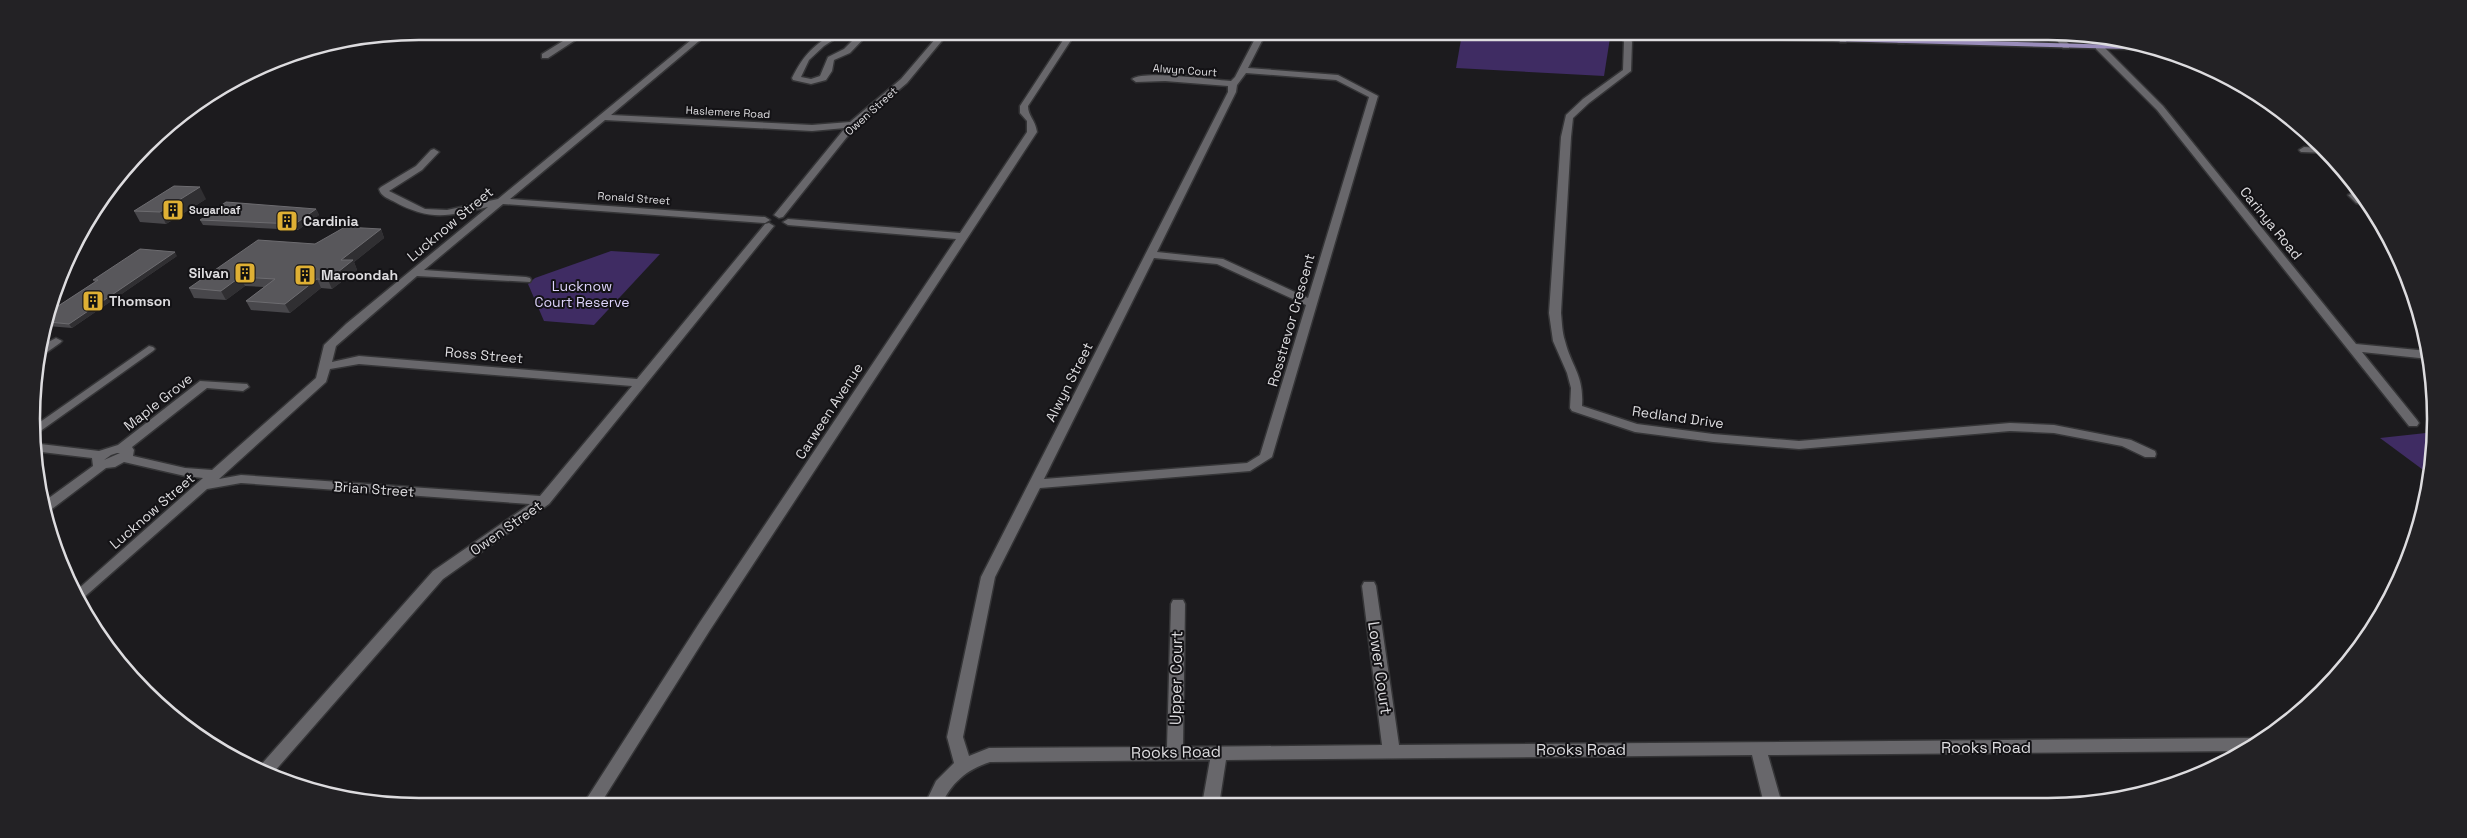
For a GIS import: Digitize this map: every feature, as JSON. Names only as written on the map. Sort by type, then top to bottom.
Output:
[{"type":"main road","points":[[1842,40],[2125,48]]},
{"type":"street","points":[[545,56],[568,40]]},
{"type":"street","name":"Lucknow Street","points":[[82,593],[322,379],[327,366],[330,345],[696,40]]},
{"type":"street","points":[[828,40],[806,59],[796,78],[813,81],[823,78],[827,75],[831,59],[847,51],[859,40]]},
{"type":"street","name":"Owen Street","points":[[784,218],[852,125],[904,81],[938,40]]},
{"type":"street","name":"Carween Avenue","points":[[595,798],[705,626],[1032,132],[1031,121],[1024,113],[1024,106],[1066,40]]},
{"type":"street","name":"Alwyn Street","points":[[963,764],[955,737],[988,577],[1232,92],[1233,84],[1244,70],[1259,40]]},
{"type":"street","name":"Redland Drive","points":[[1626,40],[1629,57],[1627,71],[1586,101],[1569,117],[1566,137],[1554,313],[1559,341],[1573,373],[1577,388],[1576,408],[1634,428],[1713,438],[1799,445],[1931,432],[2019,427],[2054,429],[2126,444],[2150,454]]},
{"type":"street","points":[[2061,41],[2066,46]]},
{"type":"street","name":"Carinya Road","points":[[2099,47],[2160,108],[2413,424]]},
{"type":"street","name":"Rosstrevor Crescent","points":[[1034,484],[1250,467],[1266,457],[1374,96],[1338,78],[1244,70]]},
{"type":"street","name":"Alwyn Court","points":[[1136,79],[1165,78],[1233,84]]},
{"type":"street","name":"Haslemere Road","points":[[603,117],[812,128],[852,125]]},
{"type":"street","points":[[2304,150],[2315,151]]},
{"type":"street","points":[[434,152],[419,168],[388,185],[384,189],[385,193],[416,210],[425,212],[446,213],[501,201]]},
{"type":"street","name":"Ronald Street","points":[[501,201],[767,223],[778,226],[784,218]]},
{"type":"street","points":[[784,218],[962,236]]},
{"type":"street","name":"Owen Street","points":[[269,767],[438,576],[544,501],[767,223]]},
{"type":"street","points":[[1150,254],[1219,261],[1311,303]]},
{"type":"street","points":[[416,273],[526,280]]},
{"type":"street","points":[[47,348],[56,341]]},
{"type":"street","points":[[2352,347],[2422,355]]},
{"type":"street","points":[[40,428],[149,349]]},
{"type":"street","name":"Ross Street","points":[[327,366],[359,360],[640,383]]},
{"type":"street","name":"Maple Grove","points":[[123,453],[204,384],[243,387]]},
{"type":"street","points":[[41,449],[101,460],[110,464],[123,453],[185,472],[216,475]]},
{"type":"street","points":[[50,503],[101,460]]},
{"type":"street","name":"Brian Street","points":[[205,485],[241,479],[544,501]]},
{"type":"street","name":"Lower Court","points":[[1369,586],[1391,750]]},
{"type":"street","name":"Upper Court","points":[[1175,752],[1178,604]]},
{"type":"street","name":"Rooks Road","points":[[936,798],[940,788],[963,764],[989,755],[1391,750],[2075,747],[2242,744]]},
{"type":"street","points":[[1758,747],[1771,798]]},
{"type":"street","points":[[1212,798],[1219,752]]},
{"type":"green space","points":[[1461,40],[1610,40],[1604,76],[1456,68]]},
{"type":"green space","name":"Lucknow Court Reserve","points":[[611,251],[660,254],[594,325],[544,321],[528,284],[535,278]]},
{"type":"green space","points":[[2426,433],[2424,470],[2380,438]]},
{"type":"building","points":[[174,186],[200,187],[160,212],[134,211]]},
{"type":"building","points":[[226,202],[316,209],[295,224],[200,220]]},
{"type":"building","points":[[345,227],[381,229],[341,260],[353,260],[328,280],[317,279],[285,304],[246,301],[275,279],[240,277],[221,291],[189,288],[258,240],[315,244]]},
{"type":"building","name":"Thomson","points":[[140,249],[175,252],[69,324],[53,322],[57,307],[98,280],[93,280]]},
{"type":"place","name":"Sugarloaf","points":[[173,210]]},
{"type":"place","name":"Cardinia","points":[[287,221]]},
{"type":"place","name":"Silvan","points":[[245,273]]},
{"type":"place","name":"Maroondah","points":[[305,275]]},
{"type":"place","name":"Thomson","points":[[93,301]]}]
